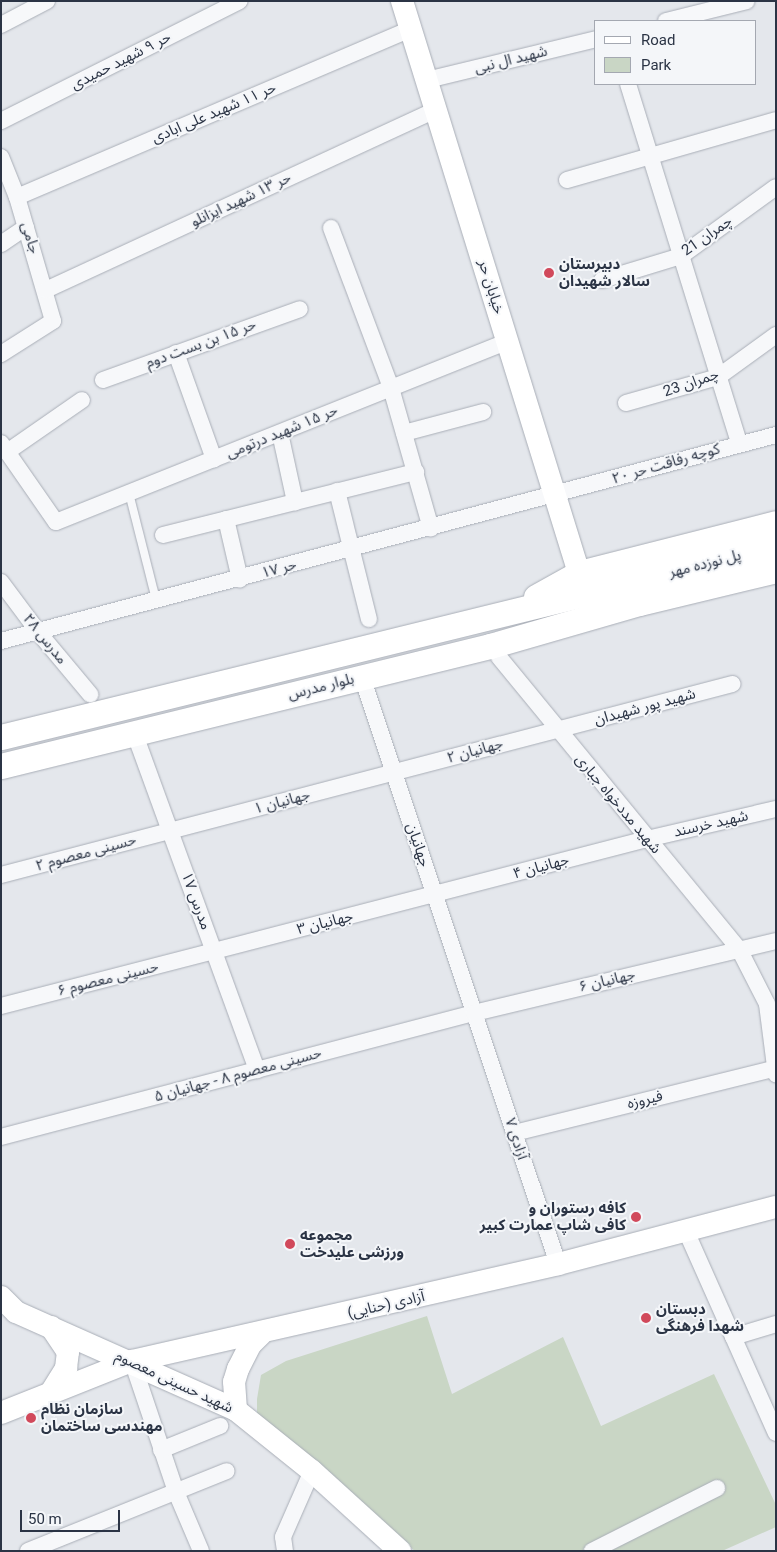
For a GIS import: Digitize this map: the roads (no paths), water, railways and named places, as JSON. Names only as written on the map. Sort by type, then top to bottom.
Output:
[{"type":"main road","name":"خیابان حر","points":[[402,1],[579,573]]},
{"type":"main road","points":[[507,613],[579,573],[776,523]]},
{"type":"main road","name":"پل نوزده مهر","points":[[637,592],[776,547]]},
{"type":"main road","name":"پل نوزده مهر","points":[[637,592],[776,570]]},
{"type":"main road","points":[[558,628],[642,616],[776,584]]},
{"type":"main road","name":"بلوار مدرس","points":[[1,737],[507,613],[637,592]]},
{"type":"main road","name":"بلوار مدرس","points":[[1,766],[558,628],[637,592]]},
{"type":"main road","name":"آزادی (حنایی)","points":[[1,1414],[132,1361],[261,1334],[558,1264],[776,1207]]},
{"type":"main road","name":"شهید حسینی معصوم","points":[[6,1309],[132,1361],[236,1410],[312,1471],[400,1551]]},
{"type":"main road","points":[[50,1394],[66,1368],[68,1352],[52,1327]]},
{"type":"main road","points":[[236,1410],[234,1382],[238,1368],[247,1350],[261,1334]]},
{"type":"street","points":[[1,25],[47,1]]},
{"type":"street","name":"حر ۹ شهید حمیدی","points":[[1,121],[240,1]]},
{"type":"street","points":[[670,20],[747,1]]},
{"type":"street","name":"حر ۱۱ شهید علی ابادی","points":[[17,197],[411,29]]},
{"type":"street","name":"شهید ال نبی","points":[[427,80],[594,39]]},
{"type":"street","points":[[628,85],[739,443]]},
{"type":"street","name":"حر ۱۳ شهید ایزانلو","points":[[46,290],[436,110]]},
{"type":"street","points":[[567,180],[776,120]]},
{"type":"street","name":"جامی","points":[[1,157],[17,197],[46,290],[53,321],[1,354]]},
{"type":"street","name":"چمران 21","points":[[602,280],[681,256],[776,187]]},
{"type":"street","points":[[1,244],[26,227]]},
{"type":"street","points":[[331,228],[391,388],[431,528]]},
{"type":"street","name":"حر ۱۵ بن بست دوم","points":[[103,380],[300,309]]},
{"type":"street","name":"چمران 23","points":[[626,404],[718,377],[776,335]]},
{"type":"street","name":"حر ۱۵ شهید درتومی","points":[[4,448],[56,522],[508,341]]},
{"type":"street","points":[[176,353],[214,459]]},
{"type":"street","points":[[4,448],[82,400]]},
{"type":"street","points":[[404,433],[483,412]]},
{"type":"street","points":[[280,433],[295,502]]},
{"type":"street","name":"کوچه رفاقت حر ۲۰","points":[[556,495],[739,443],[776,436]]},
{"type":"street","points":[[163,535],[416,472]]},
{"type":"street","points":[[337,491],[369,619]]},
{"type":"street","name":"حر ۱۷","points":[[1,641],[38,633],[556,495]]},
{"type":"street","points":[[226,519],[240,579]]},
{"type":"street","name":"مدرس ۲۸","points":[[1,582],[38,633],[90,694]]},
{"type":"street","name":"شهید مددخواه جباری","points":[[499,657],[557,730],[740,949],[767,1004],[776,1074]]},
{"type":"street","name":"جهانیان","points":[[362,677],[474,1013]]},
{"type":"street","name":"شهید پور شهیدان","points":[[557,730],[732,684]]},
{"type":"street","name":"جهانیان ۲","points":[[394,772],[557,730]]},
{"type":"street","name":"مدرس ۱۷","points":[[134,732],[257,1070]]},
{"type":"street","name":"جهانیان ۱","points":[[170,831],[394,772]]},
{"type":"street","name":"شهید خرسند","points":[[647,839],[776,809]]},
{"type":"street","name":"حسینی معصوم ۲","points":[[1,875],[170,831]]},
{"type":"street","name":"جهانیان ۴","points":[[435,895],[647,839]]},
{"type":"street","name":"جهانیان ۳","points":[[214,952],[435,895]]},
{"type":"street","name":"جهانیان ۶","points":[[474,1013],[776,941]]},
{"type":"street","name":"حسینی معصوم ۶","points":[[1,1006],[214,952]]},
{"type":"street","name":"حسینی معصوم ۸ - جهانیان ۵","points":[[1,1137],[474,1013]]},
{"type":"street","name":"آزادی ۷","points":[[474,1013],[558,1264]]},
{"type":"street","name":"فیروزه","points":[[514,1133],[776,1068]]},
{"type":"street","points":[[686,1231],[776,1433]]},
{"type":"street","points":[[733,1337],[776,1324]]},
{"type":"street","points":[[132,1361],[176,1492],[200,1551]]},
{"type":"street","points":[[161,1450],[220,1426]]},
{"type":"street","points":[[28,1551],[227,1471]]},
{"type":"street","points":[[285,1551],[283,1537],[312,1471]]},
{"type":"street","points":[[592,1551],[716,1488]]},
{"type":"lane","points":[[129,493],[156,601]]},
{"type":"place","name":"دبیرستان سالار شهیدان","points":[[549,273]]},
{"type":"place","name":"کافه رستوران و کافی شاپ عمارت کبیر","points":[[636,1217]]},
{"type":"place","name":"مجموعه ورزشی علیدخت","points":[[290,1244]]},
{"type":"place","name":"دبستان شهدا فرهنگی","points":[[646,1318]]},
{"type":"place","name":"سازمان نظام مهندسی ساختمان","points":[[31,1418]]}]
